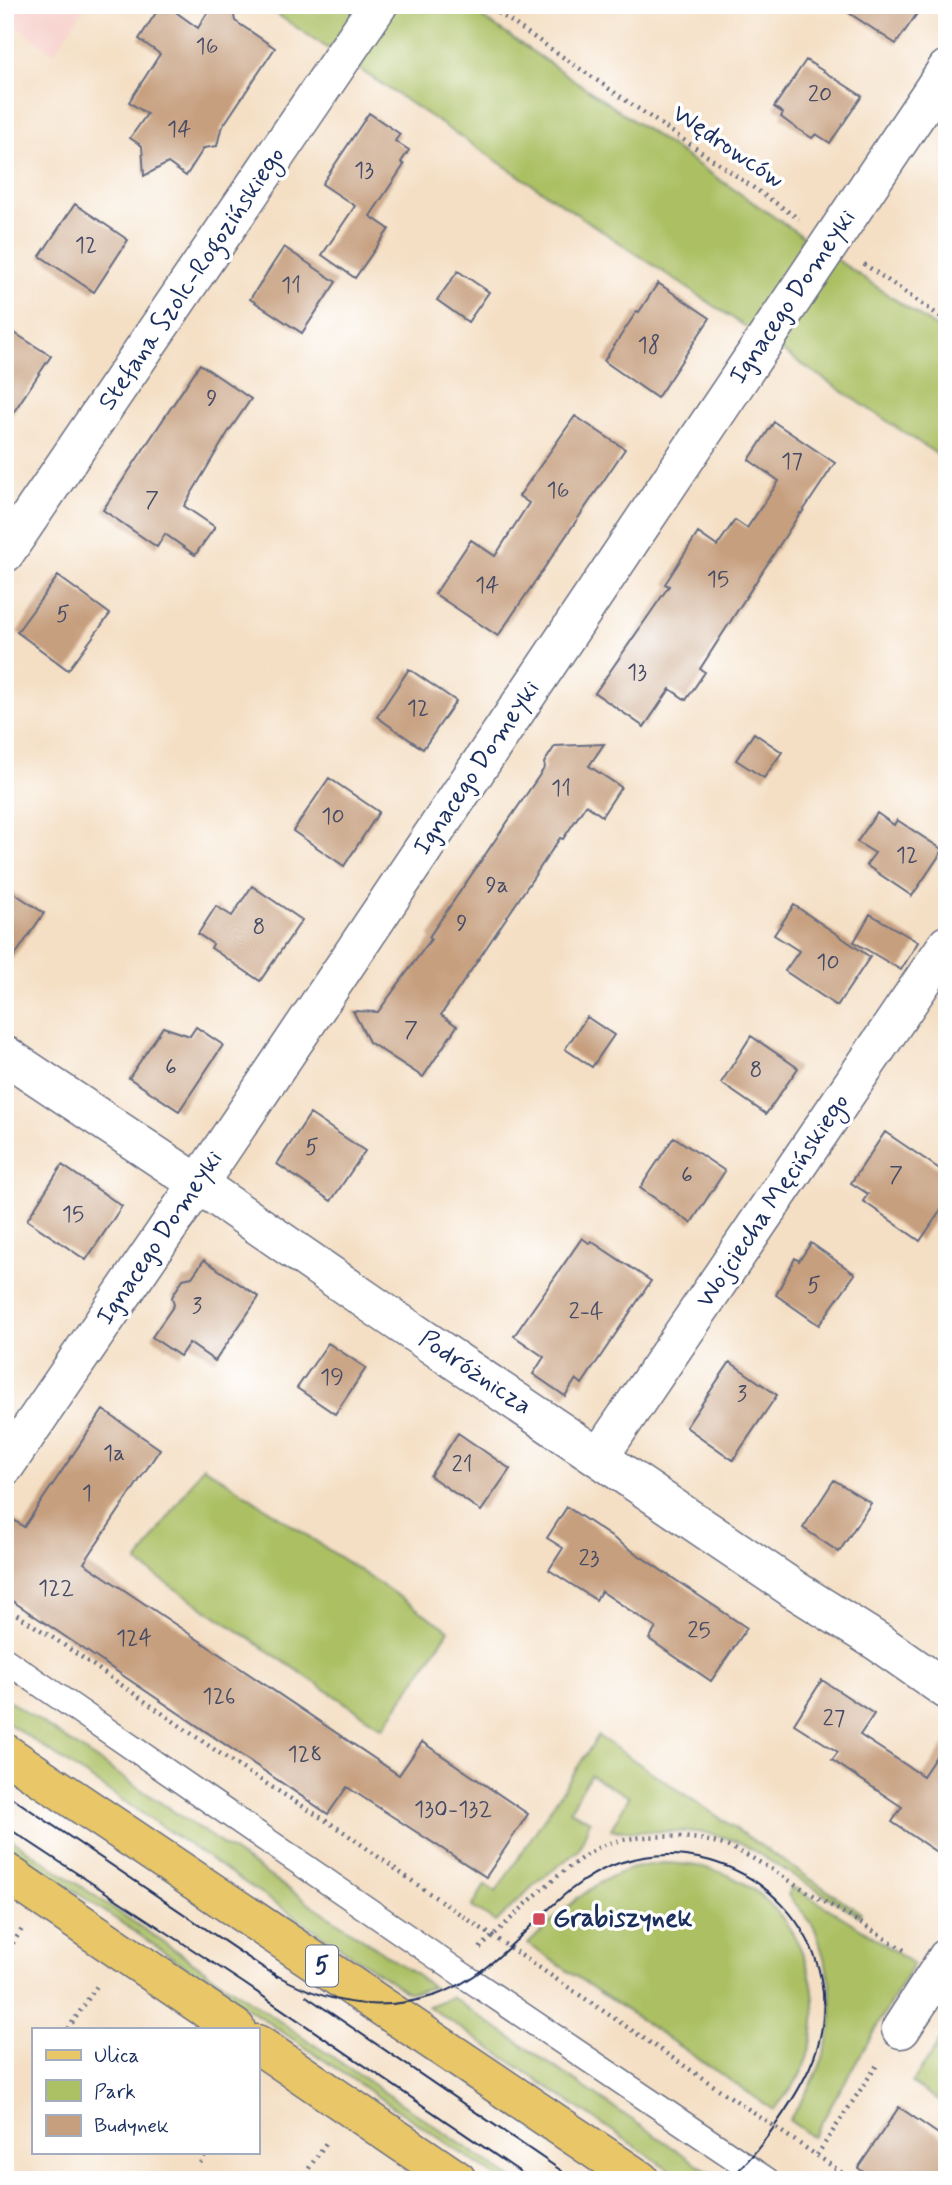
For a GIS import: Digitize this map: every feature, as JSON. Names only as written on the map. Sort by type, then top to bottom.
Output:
[{"type":"main road","name":"5","points":[[5,1753],[640,2180]]},
{"type":"main road","points":[[5,1872],[235,2028]]},
{"type":"main road","points":[[259,2045],[457,2180]]},
{"type":"street","name":"Stefana Szolc-Rogozińskiego","points":[[5,553],[378,5]]},
{"type":"street","name":"Ignacego Domeyki","points":[[5,1466],[947,69]]},
{"type":"street","name":"Wojciecha Męcińskiego","points":[[598,1457],[947,945]]},
{"type":"street","name":"Podróżnicza","points":[[5,1055],[947,1690]]},
{"type":"street","points":[[901,2029],[942,1965]]},
{"type":"lane","points":[[5,1660],[457,1971],[767,2180]]},
{"type":"path","name":"Wędrowców","points":[[487,5],[947,321]]},
{"type":"path","points":[[5,1607],[238,1766],[341,1830],[853,2180]]},
{"type":"path","points":[[457,1971],[573,1865],[601,1847],[630,1839],[658,1836],[709,1841],[748,1856],[942,1965]]},
{"type":"path","points":[[5,1955],[23,1927]]},
{"type":"path","points":[[69,2028],[101,1979]]},
{"type":"path","points":[[817,2155],[901,2029]]},
{"type":"path","points":[[301,2180],[331,2136]]},
{"type":"path","points":[[200,2163],[206,2154]]},
{"type":"shaded area","points":[[5,5],[86,5],[54,53],[5,19]]},
{"type":"green space","points":[[263,5],[464,5],[947,335],[947,461]]},
{"type":"green space","points":[[203,1466],[449,1630],[383,1728],[137,1563]]},
{"type":"green space","points":[[5,1698],[433,1987],[407,1992],[5,1721]]},
{"type":"green space","points":[[598,1736],[861,1913],[859,1916],[736,1841],[698,1832],[611,1829],[629,1797],[590,1775],[570,1810],[590,1821],[579,1850],[536,1883],[496,1922],[472,1907],[485,1885],[496,1892]]},
{"type":"green space","points":[[5,1835],[514,2180],[501,2180],[5,1844]]},
{"type":"green space","points":[[663,1863],[714,1870],[755,1891],[776,1911],[793,1934],[805,1959],[812,1987],[814,2015],[811,2043],[802,2071],[774,2110],[528,1944],[563,1911],[601,1882],[630,1869]]},
{"type":"green space","points":[[795,1888],[913,1964],[813,2137],[789,2120],[822,2061],[828,2042],[832,2000],[829,1978],[815,1929],[788,1895],[790,1889]]},
{"type":"green space","points":[[451,1997],[715,2176],[710,2180],[685,2180],[428,2006]]},
{"type":"green space","points":[[947,2030],[947,2106],[912,2083]]},
{"type":"building","points":[[161,5],[166,5],[198,28],[212,5],[232,5],[235,21],[275,48],[221,129],[217,146],[204,148],[186,176],[168,163],[144,176],[142,146],[130,138],[147,114],[129,102],[160,54],[139,39]]},
{"type":"building","points":[[837,5],[923,5],[896,44]]},
{"type":"building","points":[[806,60],[862,96],[830,143],[816,134],[812,138],[793,126],[781,117],[783,113],[774,107]]},
{"type":"building","points":[[369,113],[400,134],[395,141],[409,150],[401,162],[404,165],[370,216],[389,229],[355,278],[322,255],[355,206],[322,184]]},
{"type":"building","points":[[75,204],[128,240],[94,292],[40,256]]},
{"type":"building","points":[[284,247],[336,282],[302,333],[250,299]]},
{"type":"building","points":[[458,271],[489,292],[468,322],[437,300]]},
{"type":"building","points":[[658,283],[710,318],[657,398],[604,361]]},
{"type":"building","points":[[5,327],[51,356],[5,425]]},
{"type":"building","points":[[200,364],[251,399],[184,506],[215,527],[195,555],[165,534],[157,547],[103,510]]},
{"type":"building","points":[[575,416],[625,449],[498,636],[435,594],[471,540],[495,556],[529,503],[519,496]]},
{"type":"building","points":[[774,422],[835,463],[700,669],[705,672],[686,700],[670,689],[644,727],[595,693],[669,586],[665,584],[698,533],[717,546],[735,520],[747,528],[779,481],[749,460]]},
{"type":"building","points":[[58,576],[110,614],[68,670],[17,632]]},
{"type":"building","points":[[409,669],[456,701],[423,749],[377,717]]},
{"type":"building","points":[[754,733],[782,752],[764,778],[736,760]]},
{"type":"building","points":[[604,744],[589,766],[621,787],[602,816],[586,805],[563,839],[560,838],[441,1015],[457,1026],[423,1077],[369,1042],[353,1011],[378,1012],[431,939],[429,937],[545,767],[544,763],[555,746]]},
{"type":"building","points":[[329,778],[379,812],[344,866],[293,831]]},
{"type":"building","points":[[877,813],[894,825],[897,820],[943,850],[912,896],[866,865],[875,853],[857,842]]},
{"type":"building","points":[[252,886],[302,920],[260,981],[211,948],[213,944],[198,934],[216,906],[232,916]]},
{"type":"building","points":[[5,887],[44,913],[5,970]]},
{"type":"building","points":[[794,905],[870,957],[837,1006],[785,971],[799,951],[774,935]]},
{"type":"building","points":[[870,914],[918,942],[901,970],[854,942]]},
{"type":"building","points":[[587,1017],[614,1035],[592,1067],[565,1049]]},
{"type":"building","points":[[163,1027],[190,1036],[196,1027],[223,1045],[179,1111],[129,1078]]},
{"type":"building","points":[[751,1036],[798,1068],[766,1114],[721,1083]]},
{"type":"building","points":[[310,1114],[365,1151],[331,1201],[277,1164]]},
{"type":"building","points":[[885,1132],[947,1174],[947,1201],[920,1241],[863,1201],[868,1194],[851,1183]]},
{"type":"building","points":[[674,1137],[725,1171],[691,1223],[640,1188]]},
{"type":"building","points":[[62,1165],[122,1206],[86,1260],[27,1220]]},
{"type":"building","points":[[582,1238],[589,1243],[591,1241],[651,1281],[582,1384],[576,1379],[565,1396],[533,1374],[544,1357],[514,1336]]},
{"type":"building","points":[[811,1243],[855,1274],[819,1325],[776,1295],[795,1258],[799,1261]]},
{"type":"building","points":[[204,1260],[259,1297],[215,1361],[189,1343],[180,1356],[152,1337],[174,1305],[172,1297],[183,1279],[192,1277]]},
{"type":"building","points":[[328,1343],[366,1368],[335,1414],[297,1388]]},
{"type":"building","points":[[730,1362],[777,1395],[733,1460],[686,1427]]},
{"type":"building","points":[[103,1410],[160,1449],[84,1563],[399,1775],[422,1742],[528,1814],[486,1877],[347,1787],[328,1814],[5,1596],[5,1514],[24,1527]]},
{"type":"building","points":[[458,1433],[510,1469],[481,1511],[430,1476]]},
{"type":"building","points":[[834,1480],[871,1503],[839,1552],[803,1528]]},
{"type":"building","points":[[567,1507],[747,1628],[711,1681],[649,1639],[656,1628],[601,1591],[596,1600],[549,1570],[563,1548],[547,1538]]},
{"type":"building","points":[[822,1680],[874,1714],[860,1735],[923,1776],[947,1740],[947,1859],[892,1822],[902,1807],[832,1760],[838,1752],[794,1724]]},
{"type":"building","points":[[899,2107],[947,2140],[947,2180],[875,2180],[858,2168]]},
{"type":"tram line","points":[[5,1793],[277,1977]]},
{"type":"tram line","points":[[5,1826],[245,1984],[532,2180]]},
{"type":"tram line","points":[[269,1971],[309,1991],[350,2002],[391,2004],[413,2001],[436,1995],[462,1983],[486,1967],[570,1890],[619,1863],[666,1855],[710,1861],[750,1878],[783,1905],[807,1939],[821,1980],[822,2023],[809,2069],[794,2096],[773,2129],[749,2159],[727,2180]]},
{"type":"tram line","points":[[306,1996],[575,2180]]},
{"type":"place","name":"Grabiszynek","points":[[539,1919]]}]
